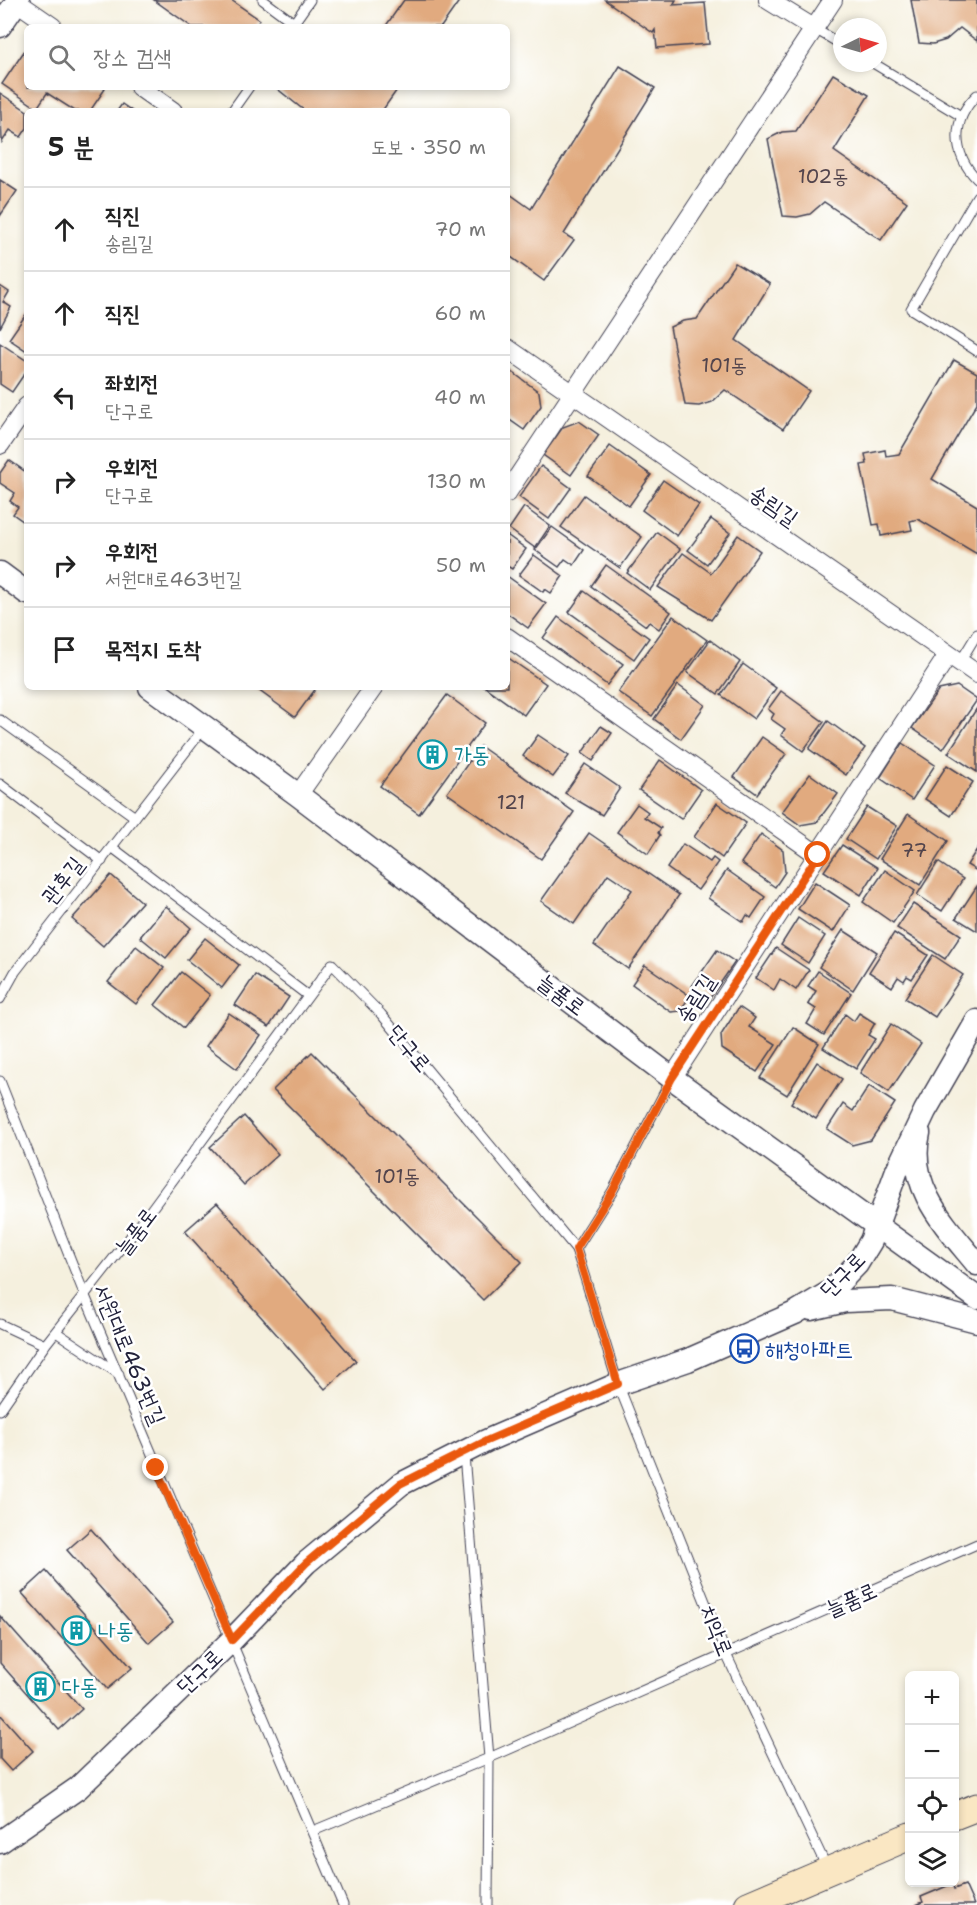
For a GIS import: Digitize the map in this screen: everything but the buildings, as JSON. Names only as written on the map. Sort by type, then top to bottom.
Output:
[{"type":"main road","points":[[959,1814],[977,1807]]},
{"type":"main road","points":[[748,1905],[905,1838]]},
{"type":"street","points":[[768,0],[815,29]]},
{"type":"street","points":[[510,488],[833,0]]},
{"type":"street","points":[[0,26],[17,1],[49,24]]},
{"type":"street","points":[[143,90],[169,108]]},
{"type":"street","name":"송림길","points":[[510,350],[977,674]]},
{"type":"street","points":[[0,445],[24,410]]},
{"type":"street","points":[[0,573],[24,591]]},
{"type":"street","points":[[510,639],[818,855]]},
{"type":"street","name":"송림길","points":[[672,1078],[818,855],[954,658]]},
{"type":"street","name":"늘품로","points":[[154,690],[298,795],[672,1078],[977,1298]]},
{"type":"street","points":[[298,795],[372,690]]},
{"type":"street","name":"단구로","points":[[0,1842],[78,1788],[232,1640],[306,1563],[400,1484],[464,1452],[618,1384],[688,1360],[795,1313],[830,1292],[857,1264],[871,1241],[876,1224],[925,1111],[977,1021]]},
{"type":"street","points":[[925,1111],[917,1141],[918,1171],[924,1195],[977,1264]]},
{"type":"street","points":[[795,1313],[845,1301],[892,1299],[977,1321]]},
{"type":"lane","points":[[263,0],[291,24]]},
{"type":"lane","points":[[293,24],[310,0]]},
{"type":"lane","points":[[815,29],[833,40]]},
{"type":"lane","points":[[887,71],[962,116]]},
{"type":"lane","points":[[234,108],[247,90]]},
{"type":"lane","points":[[977,95],[967,104],[957,137],[959,154],[968,170],[977,179]]},
{"type":"lane","points":[[977,196],[911,309],[977,351]]},
{"type":"lane","points":[[954,658],[977,634]]},
{"type":"lane","points":[[0,720],[135,817]]},
{"type":"lane","name":"관후길","points":[[0,999],[15,972],[204,728]]},
{"type":"lane","name":"관후길","points":[[0,784],[102,861]]},
{"type":"lane","points":[[113,848],[307,995]]},
{"type":"lane","name":"늘품로","points":[[0,1410],[45,1345],[140,1226],[307,995],[332,964]]},
{"type":"lane","name":"단구로","points":[[332,964],[381,1014],[576,1249],[618,1384]]},
{"type":"lane","points":[[576,1249],[612,1192],[672,1078]]},
{"type":"lane","name":"서원대로463번길","points":[[0,1082],[156,1468],[232,1640]]},
{"type":"lane","points":[[0,1324],[45,1345]]},
{"type":"lane","points":[[56,1332],[119,1374]]},
{"type":"lane","name":"치악로","points":[[618,1384],[726,1654],[828,1870]]},
{"type":"lane","points":[[464,1452],[489,1758],[488,1905]]},
{"type":"lane","name":"늘품로","points":[[313,1831],[489,1758],[977,1545]]},
{"type":"lane","points":[[232,1640],[343,1905]]},
{"type":"place","name":"가동","points":[[433,754]]},
{"type":"place","name":"해청아파트","points":[[744,1349]]},
{"type":"place","name":"나동","points":[[77,1630]]},
{"type":"place","name":"다동","points":[[41,1686]]},
{"type":"route","points":[[156,1468],[232,1640],[306,1563],[400,1484],[486,1441],[618,1384],[576,1249],[612,1192],[672,1078],[818,855]]}]
